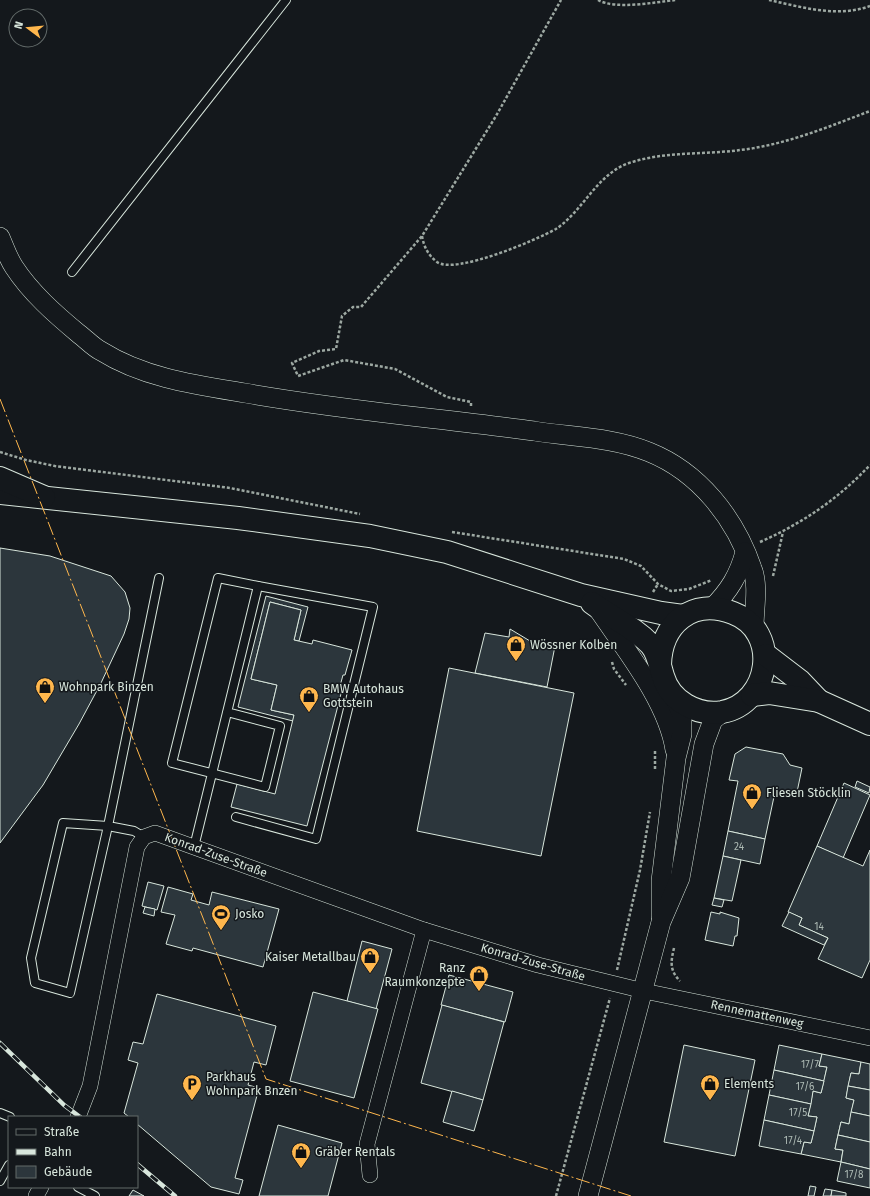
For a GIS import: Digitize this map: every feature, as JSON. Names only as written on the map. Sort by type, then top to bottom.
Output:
[{"type":"main road","points":[[0,478],[44,497]]},
{"type":"main road","points":[[0,493],[238,518],[370,536],[447,552],[589,601],[683,616]]},
{"type":"main road","points":[[589,601],[626,624],[652,646],[660,665],[663,678],[674,696],[694,710],[712,713],[723,712],[739,705],[752,695],[762,677],[766,655],[754,628],[738,614],[712,608],[697,610],[683,616],[674,624],[665,639],[661,651],[660,665]]},
{"type":"main road","points":[[766,655],[800,681],[819,701]]},
{"type":"main road","points":[[752,695],[769,693],[819,701],[870,724]]},
{"type":"street","points":[[0,237],[14,266],[51,311],[101,351],[146,372],[191,384],[303,404],[471,423],[620,443],[650,452],[678,467],[701,486],[718,504],[737,534],[753,569],[755,587],[754,628]]},
{"type":"street","points":[[712,608],[726,594],[735,580],[744,550]]},
{"type":"street","points":[[589,601],[639,671],[662,708],[673,733],[676,758]]},
{"type":"street","points":[[661,922],[661,881],[676,758],[682,734],[682,715],[674,696]]},
{"type":"street","points":[[588,1196],[644,991],[661,922],[680,878],[704,744],[713,720],[723,712]]},
{"type":"street","name":"Konrad-Zuse-Straße","points":[[144,837],[155,833],[424,930],[538,965],[644,991]]},
{"type":"street","points":[[78,1116],[90,1086],[137,847],[144,837]]},
{"type":"street","points":[[370,1175],[367,1144],[424,930]]},
{"type":"street","name":"Rennemattenweg","points":[[644,991],[870,1038]]},
{"type":"lane","points":[[72,272],[286,0]]},
{"type":"lane","points":[[144,837],[134,831],[108,826],[63,823],[31,958],[35,983],[70,992],[108,826],[159,578]]},
{"type":"lane","points":[[227,712],[280,726],[265,787],[172,763],[218,578],[372,607],[316,839],[236,817]]},
{"type":"lane","points":[[194,847],[258,586]]},
{"type":"lane","points":[[0,1181],[8,1167]]},
{"type":"lane","points":[[80,1188],[95,1196]]},
{"type":"path","points":[[471,402],[447,397],[395,369],[344,360],[298,376],[292,363],[319,351],[336,349],[342,316],[354,307],[361,307],[422,236],[496,116],[561,0]]},
{"type":"path","points":[[598,0],[604,4],[634,4],[676,0]]},
{"type":"path","points":[[769,0],[802,8],[834,12],[870,6]]},
{"type":"path","points":[[422,236],[425,249],[437,262],[453,266],[510,251],[556,228],[572,214],[591,192],[611,174],[628,163],[652,157],[741,150],[783,141],[870,111]]},
{"type":"path","points":[[744,550],[783,532],[821,510],[854,482],[870,465]]},
{"type":"path","points":[[773,578],[783,532]]},
{"type":"path","points":[[658,584],[671,591],[679,591],[701,585],[713,579]]},
{"type":"path","points":[[614,657],[612,663],[614,669],[630,690]]},
{"type":"path","points":[[654,743],[655,771]]},
{"type":"path","points":[[556,1196],[614,984],[640,870],[650,807]]},
{"type":"path","points":[[676,942],[670,965],[674,975],[685,984],[683,999]]},
{"type":"building","name":"Wohnpark Binzen","points":[[0,548],[50,556],[111,576],[125,592],[130,608],[129,619],[124,634],[101,683],[79,724],[43,785],[0,843]]},
{"type":"building","points":[[266,596],[308,607],[299,641],[294,640],[301,610],[270,602],[251,679],[277,685],[271,710],[294,715],[293,721],[238,707]]},
{"type":"building","name":"BMW Autohaus Gottstein","points":[[270,602],[301,610],[294,640],[312,644],[313,640],[352,650],[345,675],[343,675],[340,686],[343,686],[307,826],[231,807],[237,784],[275,794],[294,715],[271,710],[277,685],[251,679]]},
{"type":"building","points":[[510,629],[530,641],[555,646],[547,687],[475,673],[485,633],[509,637]]},
{"type":"building","points":[[449,668],[574,693],[541,856],[417,831]]},
{"type":"building","points":[[746,747],[783,754],[790,765],[802,768],[796,797],[775,792],[765,839],[728,831],[738,781],[729,780],[735,754]]},
{"type":"building","points":[[857,781],[870,787],[869,793],[855,787]]},
{"type":"building","points":[[844,783],[870,795],[843,858],[817,846]]},
{"type":"building","points":[[728,831],[765,839],[760,864],[723,856]]},
{"type":"building","points":[[817,846],[863,866],[870,850],[870,960],[862,978],[818,959],[828,938],[799,925],[802,918],[788,912]]},
{"type":"building","points":[[723,856],[741,860],[732,901],[714,898]]},
{"type":"building","points":[[148,882],[164,886],[157,910],[142,906]]},
{"type":"building","name":"Josko","points":[[168,887],[193,894],[191,900],[209,905],[212,892],[279,909],[263,967],[193,948],[192,951],[166,944],[175,915],[161,912]]},
{"type":"building","points":[[714,898],[724,900],[722,907],[712,905]]},
{"type":"building","points":[[145,907],[155,909],[154,916],[143,913]]},
{"type":"building","points":[[711,912],[720,914],[720,912],[739,918],[737,936],[735,936],[733,946],[705,940]]},
{"type":"building","points":[[789,912],[802,918],[799,925],[828,938],[824,945],[782,926]]},
{"type":"building","points":[[362,941],[392,949],[376,1009],[347,1001]]},
{"type":"building","points":[[449,975],[513,992],[505,1022],[441,1005]]},
{"type":"building","points":[[313,992],[378,1009],[354,1098],[290,1081]]},
{"type":"building","name":"Parkhaus Wohnpark Bnzen","points":[[157,994],[276,1026],[266,1065],[254,1062],[248,1085],[259,1088],[235,1178],[243,1180],[239,1194],[211,1187],[138,1125],[138,1116],[128,1116],[124,1113],[138,1063],[128,1060],[133,1042],[143,1044]]},
{"type":"building","points":[[442,1005],[504,1022],[483,1100],[421,1083]]},
{"type":"building","name":"Elements","points":[[684,1045],[755,1060],[735,1156],[664,1142]]},
{"type":"building","points":[[779,1045],[822,1054],[819,1066],[827,1067],[824,1081],[774,1070]]},
{"type":"building","points":[[822,1054],[861,1062],[859,1074],[851,1073],[846,1098],[854,1100],[849,1124],[841,1122],[835,1149],[843,1150],[841,1162],[801,1154],[804,1142],[811,1143],[817,1117],[808,1116],[813,1091],[821,1093],[827,1067],[819,1066]]},
{"type":"building","points":[[861,1062],[870,1064],[870,1090],[848,1086],[851,1073],[859,1074]]},
{"type":"building","points":[[774,1070],[824,1081],[821,1093],[813,1091],[811,1104],[769,1095]]},
{"type":"building","points":[[848,1086],[870,1090],[870,1116],[851,1112],[854,1100],[846,1098]]},
{"type":"building","points":[[452,1091],[483,1100],[474,1131],[443,1122]]},
{"type":"building","points":[[769,1095],[811,1104],[808,1116],[817,1117],[814,1131],[764,1120]]},
{"type":"building","points":[[851,1112],[870,1116],[870,1142],[838,1135],[841,1122],[849,1124]]},
{"type":"building","points":[[764,1120],[814,1131],[811,1143],[804,1142],[801,1154],[759,1146]]},
{"type":"building","name":"Gräber Rentals","points":[[278,1125],[342,1143],[328,1196],[259,1196]]},
{"type":"building","points":[[838,1135],[870,1142],[870,1169],[841,1162],[843,1150],[835,1149]]},
{"type":"building","points":[[841,1162],[870,1169],[870,1188],[837,1181]]},
{"type":"building","points":[[810,1186],[816,1187],[814,1196],[808,1196]]},
{"type":"building","points":[[825,1189],[832,1190],[831,1196],[823,1196]]},
{"type":"building","points":[[133,1190],[144,1196],[129,1196]]},
{"type":"building","points":[[832,1190],[846,1193],[846,1196],[831,1196]]},
{"type":"railway","points":[[0,1043],[64,1105],[79,1116]]},
{"type":"railway","points":[[138,1165],[175,1196]]},
{"type":"power","points":[[0,399],[266,1079],[631,1196]]},
{"type":"place","name":"Wössner Kolben","points":[[516,662]]},
{"type":"place","name":"Wohnpark Binzen","points":[[45,704]]},
{"type":"place","name":"BMW Autohaus Gottstein","points":[[309,713]]},
{"type":"place","name":"Fliesen Stöcklin","points":[[752,810]]},
{"type":"place","name":"Josko","points":[[221,931]]},
{"type":"place","name":"Kaiser Metallbau","points":[[370,974]]},
{"type":"place","name":"Ranz Raumkonzepte","points":[[479,992]]},
{"type":"place","name":"Parkhaus Wohnpark Bnzen","points":[[192,1101]]},
{"type":"place","name":"Elements","points":[[710,1101]]},
{"type":"place","name":"Gräber Rentals","points":[[301,1169]]}]
